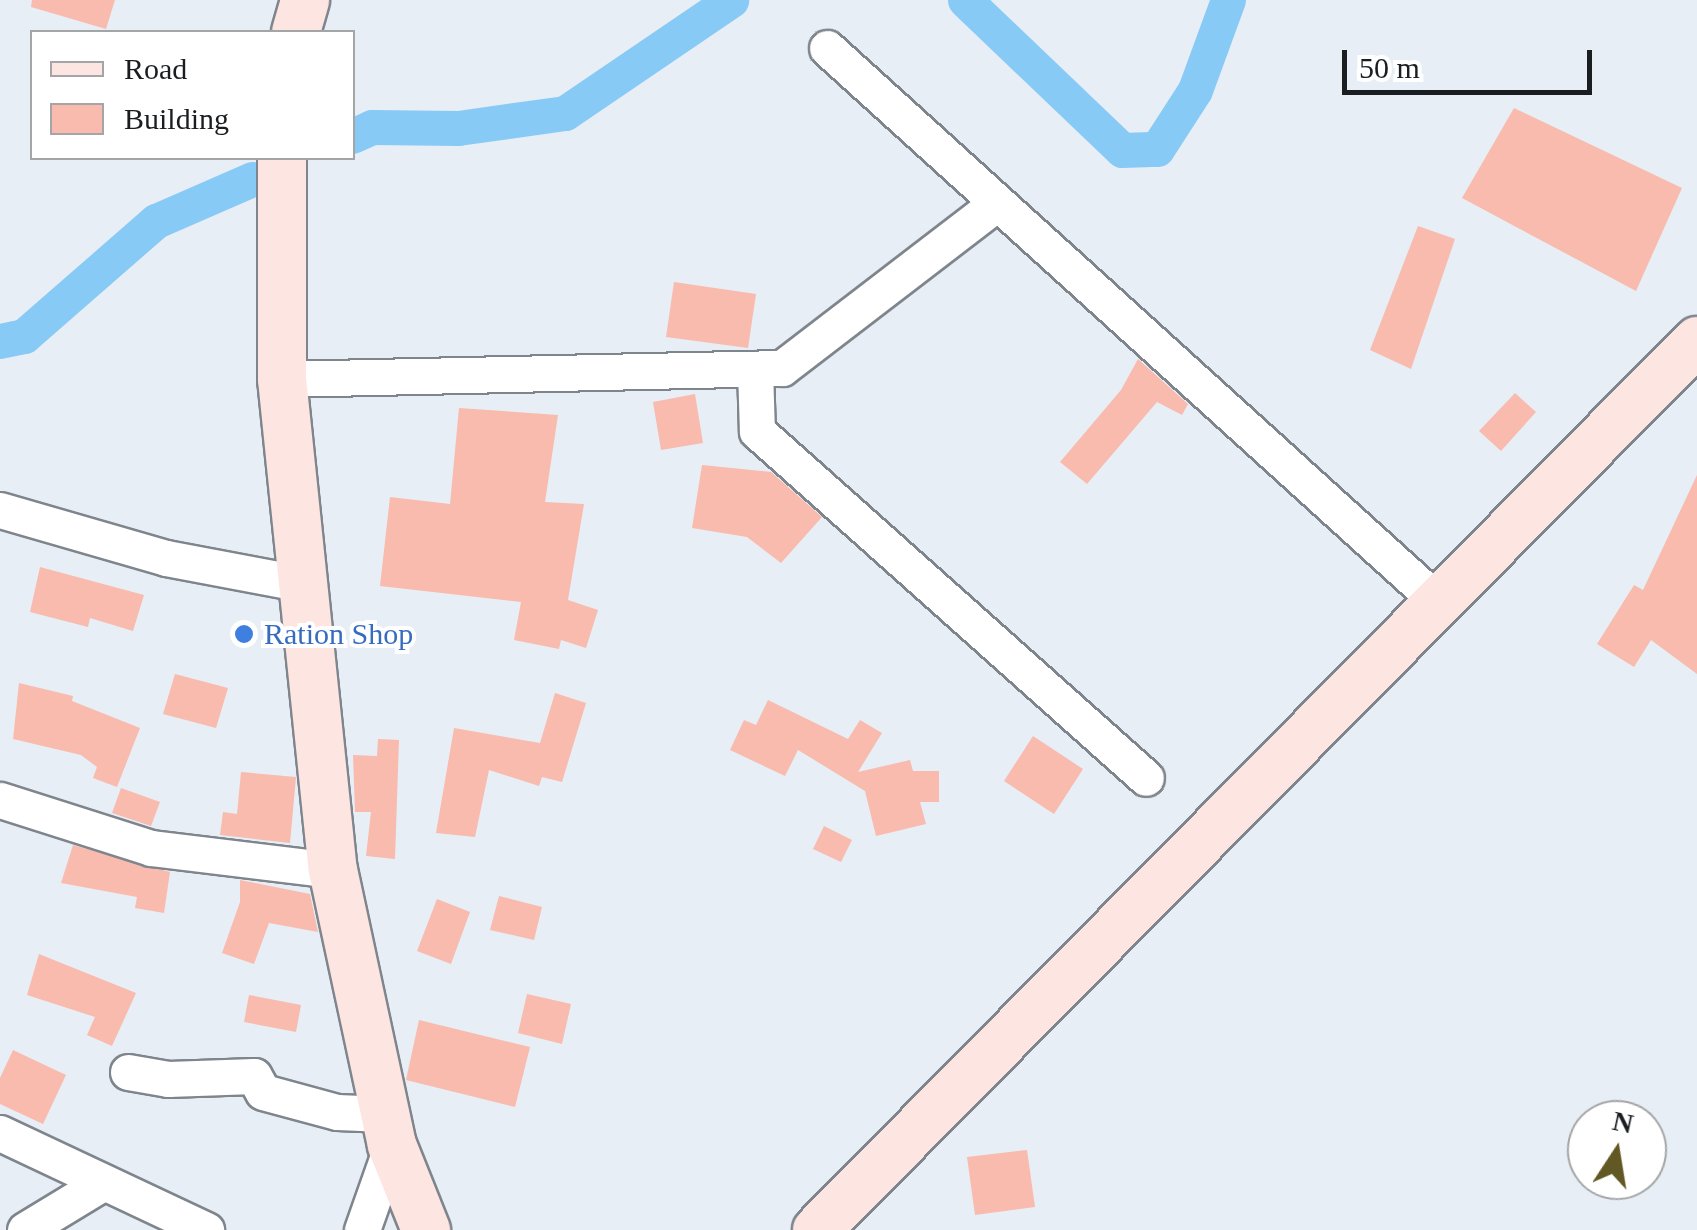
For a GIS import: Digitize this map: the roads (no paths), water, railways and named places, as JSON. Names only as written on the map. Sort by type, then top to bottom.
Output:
[{"type":"main road","points":[[297,30],[305,0]]},
{"type":"main road","points":[[282,160],[282,379],[332,870],[388,1129],[426,1230]]},
{"type":"main road","points":[[816,1230],[1697,341]]},
{"type":"street","points":[[827,48],[1436,601]]},
{"type":"street","points":[[282,379],[782,368],[997,203]]},
{"type":"street","points":[[755,369],[757,431],[1146,778]]},
{"type":"street","points":[[0,510],[166,558],[303,584]]},
{"type":"street","points":[[0,800],[151,848],[332,870]]},
{"type":"street","points":[[128,1072],[168,1079],[254,1076],[263,1092],[388,1129],[362,1230]]},
{"type":"street","points":[[0,1133],[206,1230]]},
{"type":"street","points":[[25,1230],[104,1182]]},
{"type":"waterway","points":[[355,135],[372,127],[458,128],[565,113],[731,0]]},
{"type":"waterway","points":[[965,0],[1122,150],[1157,149],[1195,90],[1228,0]]},
{"type":"waterway","points":[[0,341],[24,336],[156,221],[252,179]]},
{"type":"place","name":"Ration Shop","points":[[244,634]]}]
